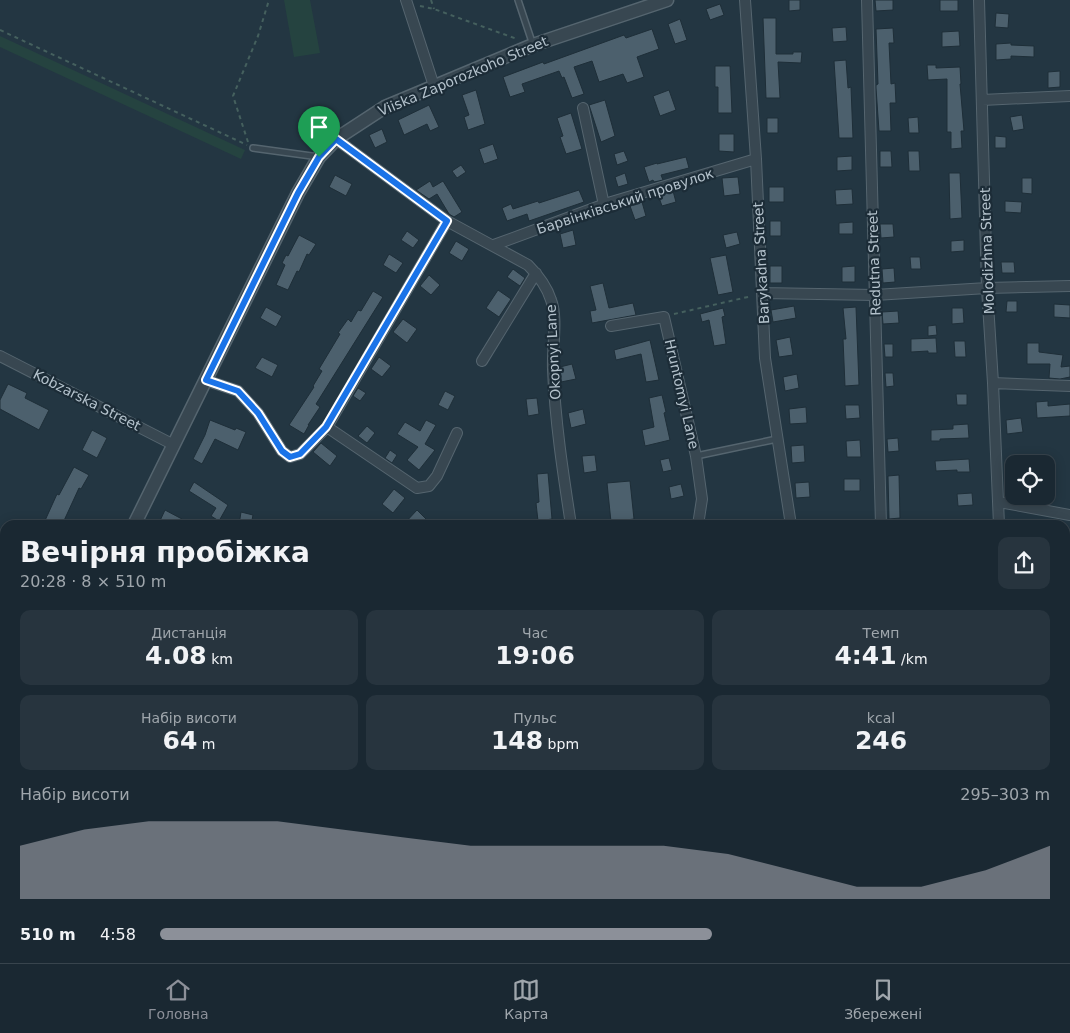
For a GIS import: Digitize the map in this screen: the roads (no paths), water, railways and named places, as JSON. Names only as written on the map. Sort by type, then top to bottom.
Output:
[{"type":"street","name":"Viiska Zaporozkoho Street","points":[[136,520],[298,193],[319,157],[336,139],[385,107],[434,86],[640,4],[667,0]]},
{"type":"street","name":"Barykadna Street","points":[[745,0],[756,158],[765,358],[790,520]]},
{"type":"street","name":"Redutna Street","points":[[866,0],[881,520]]},
{"type":"street","name":"Molodizhna Street","points":[[978,0],[987,288],[999,520]]},
{"type":"street","points":[[407,2],[434,86]]},
{"type":"street","points":[[982,100],[1070,96]]},
{"type":"street","points":[[584,108],[604,205]]},
{"type":"street","name":"Okopnyi Lane","points":[[336,139],[447,221],[528,264],[536,273],[552,300],[554,323],[552,367],[559,442],[570,520]]},
{"type":"street","name":"Барвінківський провулок","points":[[494,245],[604,205],[756,158]]},
{"type":"street","points":[[206,380],[238,391],[258,413],[282,451],[290,457],[300,454],[326,427],[447,221]]},
{"type":"street","points":[[482,361],[536,273]]},
{"type":"street","points":[[762,294],[874,295],[987,288],[1070,286]]},
{"type":"street","name":"Hruntomyi Lane","points":[[611,326],[664,316],[696,456],[702,499],[699,520]]},
{"type":"street","name":"Kobzarska Street","points":[[0,356],[174,445]]},
{"type":"street","points":[[993,383],[1070,386]]},
{"type":"street","points":[[326,427],[417,488],[428,486],[437,476],[457,432]]},
{"type":"street","points":[[999,502],[1070,515]]},
{"type":"lane","points":[[518,0],[533,45]]},
{"type":"lane","points":[[253,148],[319,157]]},
{"type":"lane","points":[[696,456],[777,439]]}]
